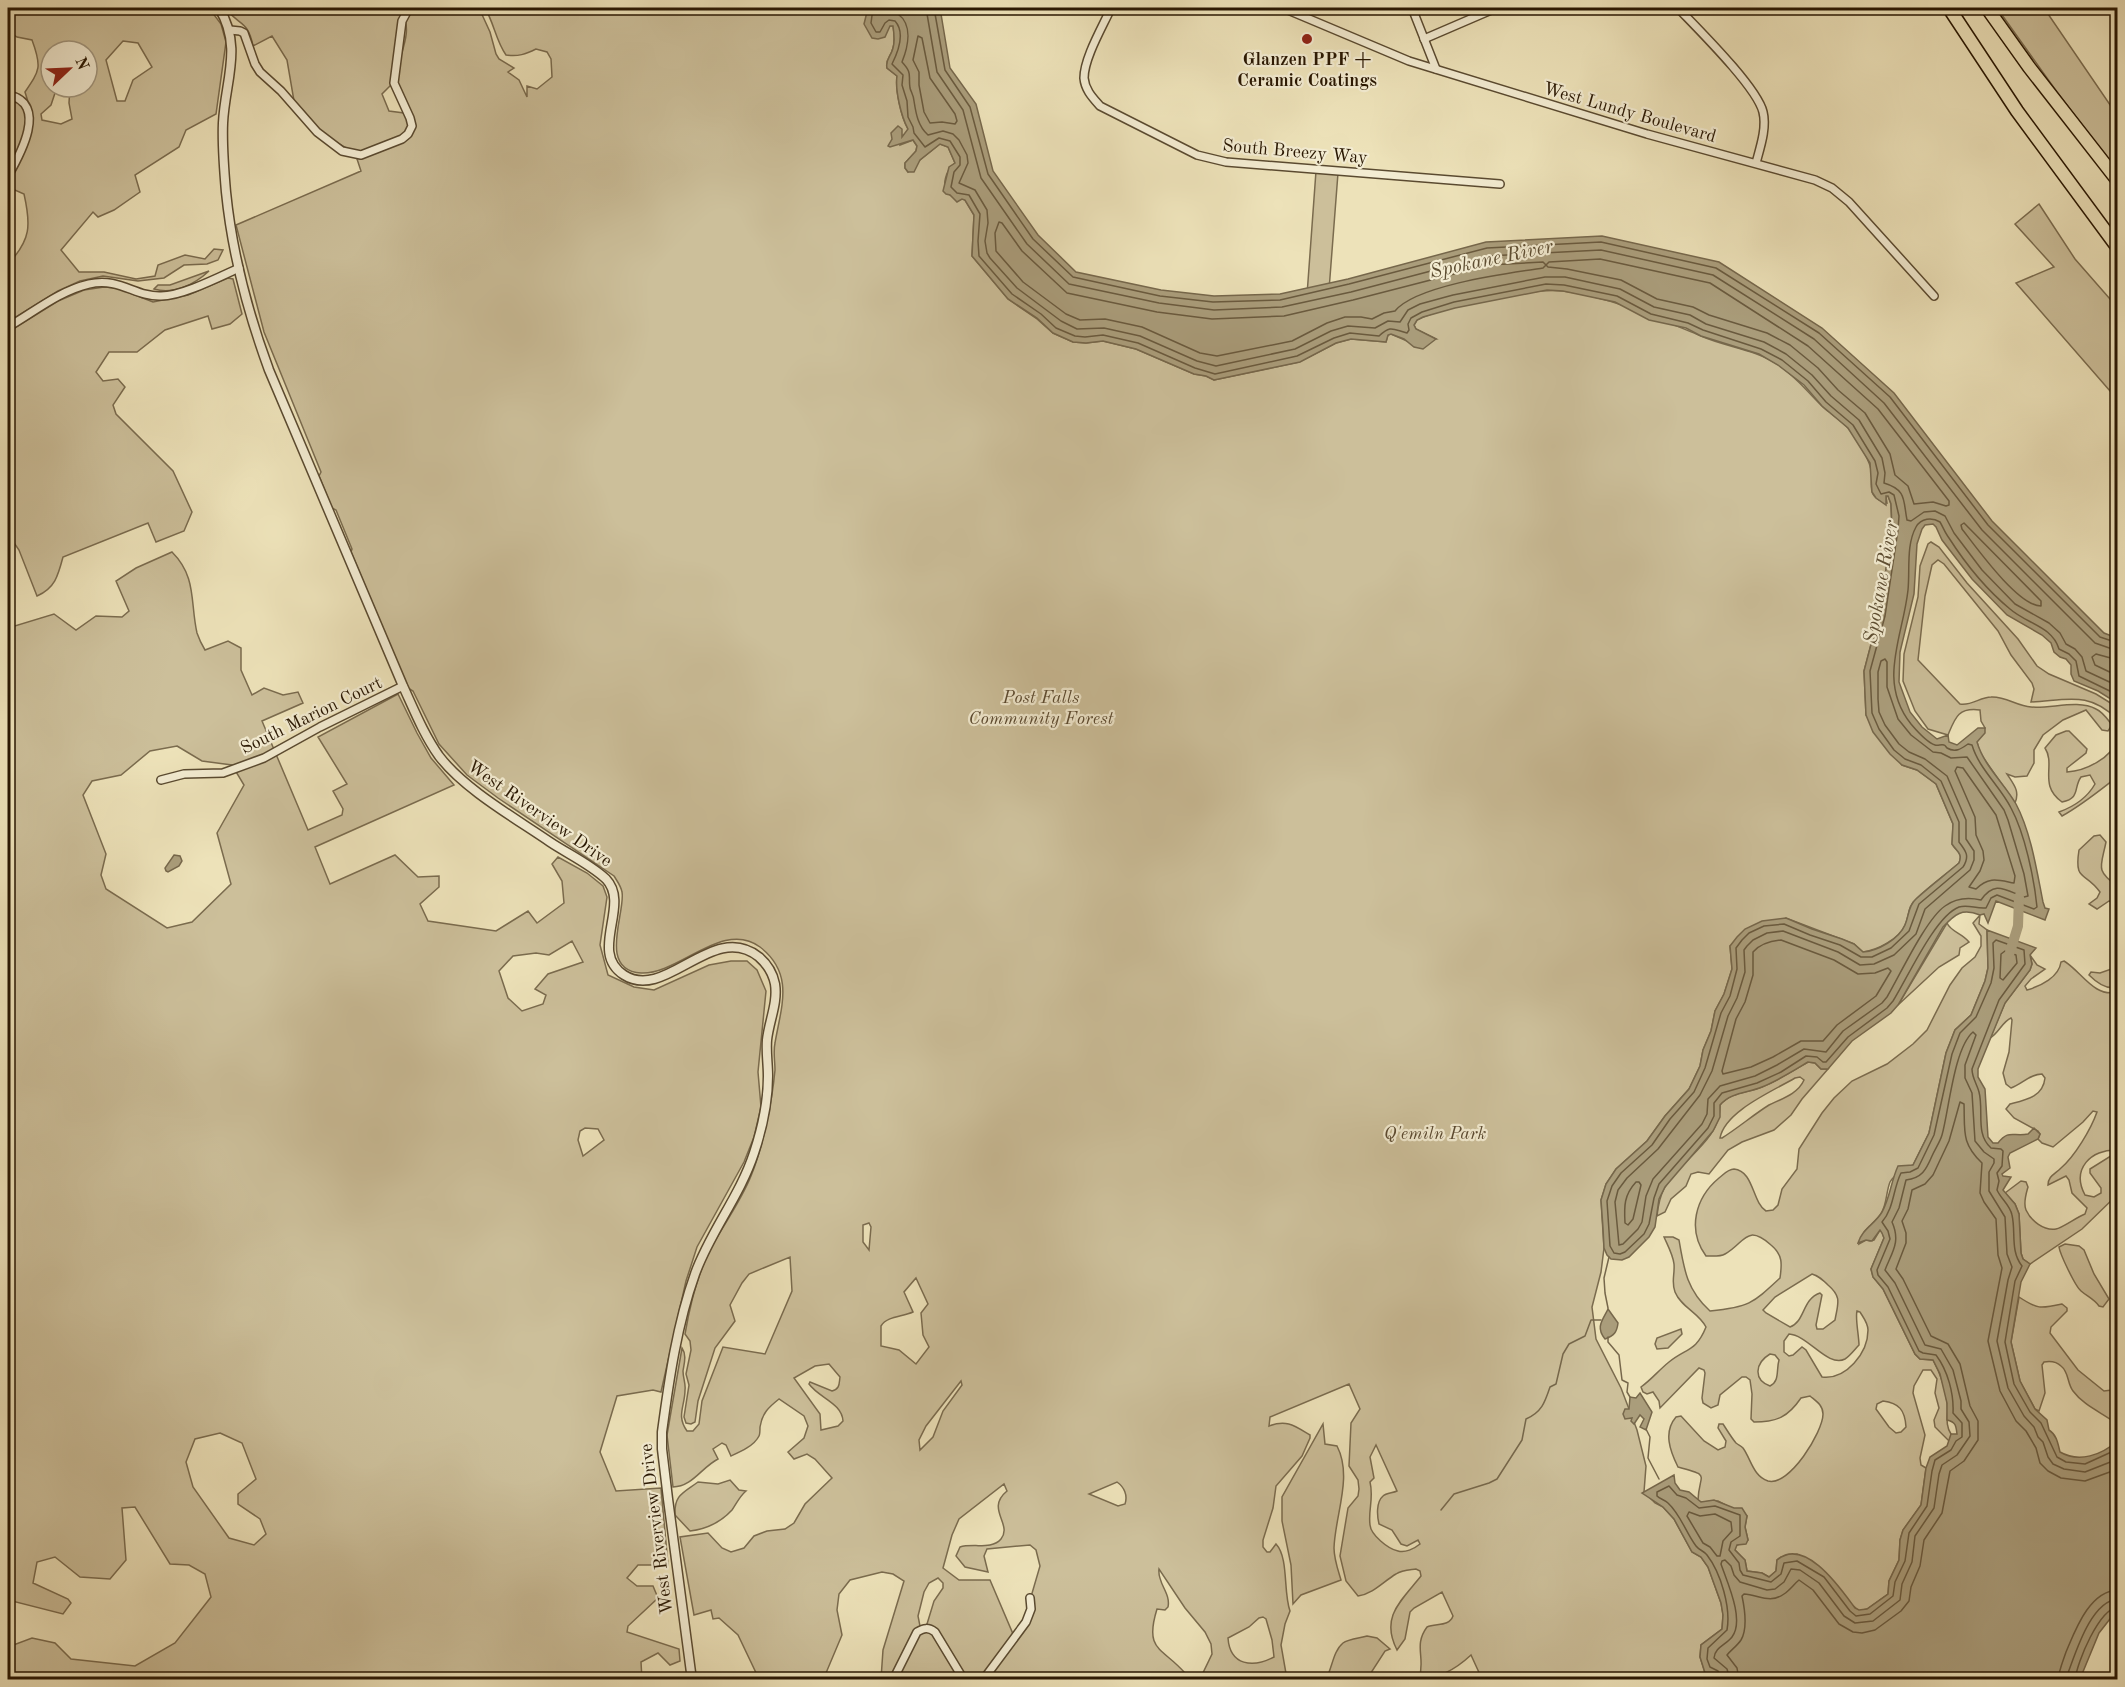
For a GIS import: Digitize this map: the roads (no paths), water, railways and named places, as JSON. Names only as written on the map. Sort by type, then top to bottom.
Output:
[{"type":"highway","points":[[1949,8],[2017,111],[2118,248]]},
{"type":"highway","points":[[1987,8],[2041,83],[2118,181]]},
{"type":"street","name":"West Riverview Drive","points":[[219,8],[230,30],[232,57],[225,100],[223,144],[231,231],[239,268],[269,370],[403,686],[428,738],[439,756],[468,784],[600,874],[608,882],[615,897],[609,946],[612,960],[622,974],[636,980],[660,977],[705,954],[730,947],[742,948],[754,953],[764,961],[775,984],[776,999],[767,1037],[768,1077],[762,1124],[744,1177],[695,1273],[685,1303],[662,1432],[669,1509],[692,1680]]},
{"type":"street","points":[[230,30],[240,30],[244,33],[260,72],[317,132],[342,151],[362,155],[402,139],[412,126],[394,83],[402,21],[409,8]]},
{"type":"street","name":"South Breezy Way","points":[[1111,8],[1088,59],[1084,78],[1089,94],[1100,106],[1197,155],[1226,162],[1500,184]]},
{"type":"street","name":"West Lundy Boulevard","points":[[1283,8],[1409,61],[1647,134],[1807,177],[1832,188],[1849,202],[1934,296]]},
{"type":"street","points":[[1412,8],[1437,69]]},
{"type":"street","points":[[1424,39],[1496,8]]},
{"type":"street","points":[[1678,8],[1754,95],[1763,112],[1762,137],[1756,163]]},
{"type":"street","points":[[8,95],[21,100],[26,106],[30,119],[8,176]]},
{"type":"street","points":[[8,327],[58,296],[91,284],[116,283],[148,295],[161,297],[177,294],[239,268]]},
{"type":"street","name":"South Marion Court","points":[[160,780],[184,774],[223,773],[254,762],[272,755],[320,727],[403,686]]},
{"type":"street","points":[[983,1680],[1026,1622],[1030,1609],[1030,1598]]},
{"type":"street","points":[[893,1680],[917,1632],[922,1629],[935,1632],[964,1680]]},
{"type":"water","name":"Spokane River","points":[[868,8],[940,8],[950,68],[976,104],[993,171],[1038,235],[1076,272],[1161,290],[1214,296],[1280,294],[1348,279],[1486,242],[1602,236],[1719,262],[1822,328],[1894,393],[1992,521],[2104,633],[2117,638],[2117,703],[2098,691],[2074,681],[2071,665],[2066,659],[2054,652],[2051,643],[2042,635],[2007,615],[1972,579],[1942,540],[1933,524],[1925,525],[1922,529],[1917,544],[1914,594],[1900,652],[1899,682],[1910,712],[1922,727],[1937,739],[1948,735],[1949,742],[1957,745],[1978,728],[1985,728],[1985,733],[1977,742],[1989,767],[2016,804],[2026,827],[2043,902],[2045,908],[2049,909],[2045,920],[1996,901],[1988,923],[1984,914],[1968,912],[1951,919],[1943,927],[1898,1005],[1891,1013],[1852,1041],[1828,1069],[1821,1069],[1815,1063],[1808,1062],[1768,1084],[1729,1098],[1720,1105],[1720,1117],[1713,1131],[1665,1187],[1659,1199],[1655,1227],[1649,1237],[1629,1257],[1622,1260],[1611,1259],[1604,1248],[1601,1200],[1606,1184],[1616,1169],[1647,1141],[1689,1089],[1700,1066],[1715,1011],[1724,994],[1732,969],[1730,946],[1737,937],[1745,929],[1762,921],[1786,918],[1854,944],[1863,952],[1875,949],[1898,935],[1905,925],[1913,902],[1960,860],[1960,855],[1952,844],[1953,824],[1936,784],[1917,770],[1902,765],[1890,754],[1873,732],[1866,715],[1864,671],[1879,614],[1892,530],[1891,504],[1888,496],[1886,496],[1886,505],[1872,492],[1870,463],[1848,428],[1822,406],[1804,385],[1759,354],[1701,336],[1686,328],[1649,320],[1615,302],[1563,291],[1547,290],[1455,308],[1423,317],[1414,325],[1416,329],[1436,339],[1423,349],[1414,347],[1404,339],[1391,334],[1388,335],[1386,342],[1351,339],[1336,343],[1300,362],[1214,380],[1194,374],[1136,349],[1103,341],[1073,342],[1053,333],[1037,318],[1008,299],[972,256],[974,215],[965,200],[957,202],[943,191],[949,167],[955,163],[948,147],[940,144],[920,160],[914,172],[908,172],[905,163],[916,151],[917,146],[913,140],[888,146],[892,139],[891,133],[898,126],[902,129],[902,137],[908,129],[899,103],[897,76],[887,68],[887,62],[894,46],[893,26],[890,26],[885,37],[872,38],[864,24]]},
{"type":"water","points":[[174,855],[180,856],[182,861],[179,866],[168,872],[165,868]]},
{"type":"water","points":[[1987,930],[2036,948],[2030,955],[2032,964],[2030,970],[2005,1003],[1978,1069],[1978,1077],[1985,1089],[1988,1137],[1993,1143],[1998,1143],[2008,1135],[2028,1134],[2034,1128],[2040,1134],[2038,1139],[2010,1153],[2008,1157],[2010,1168],[2002,1174],[2011,1177],[2003,1190],[2015,1204],[2019,1214],[2021,1253],[2023,1259],[2030,1264],[2021,1282],[2011,1342],[2020,1381],[2035,1409],[2047,1420],[2049,1430],[2058,1443],[2060,1452],[2075,1457],[2090,1456],[2117,1441],[2117,1610],[2099,1633],[2080,1679],[1718,1680],[1714,1675],[1706,1676],[1700,1657],[1701,1645],[1722,1629],[1721,1603],[1708,1567],[1701,1557],[1692,1552],[1674,1519],[1663,1507],[1642,1493],[1674,1475],[1675,1483],[1680,1490],[1689,1492],[1701,1502],[1714,1500],[1734,1508],[1742,1508],[1747,1516],[1745,1527],[1748,1540],[1746,1544],[1737,1545],[1735,1550],[1745,1560],[1747,1571],[1762,1573],[1769,1577],[1776,1571],[1777,1560],[1788,1554],[1799,1555],[1810,1560],[1832,1578],[1855,1608],[1867,1609],[1888,1594],[1889,1581],[1899,1560],[1903,1530],[1921,1505],[1926,1468],[1930,1457],[1947,1446],[1951,1434],[1957,1434],[1955,1425],[1947,1420],[1947,1403],[1940,1374],[1933,1360],[1920,1359],[1915,1354],[1883,1289],[1873,1277],[1871,1269],[1884,1238],[1882,1233],[1880,1230],[1872,1241],[1866,1240],[1858,1243],[1862,1234],[1882,1212],[1898,1166],[1913,1165],[1929,1133],[1946,1053],[1955,1030],[1971,1015],[1985,981],[1988,968]]},
{"type":"water","points":[[1608,1309],[1618,1323],[1615,1333],[1605,1339],[1600,1327]]},
{"type":"water","points":[[1640,1393],[1652,1412],[1646,1430],[1640,1427],[1644,1419],[1640,1415],[1634,1424],[1631,1421],[1632,1418],[1625,1419],[1623,1414],[1625,1409],[1629,1409],[1630,1397],[1636,1398]]},
{"type":"waterway","points":[[2010,952],[2018,926],[2019,897]]},
{"type":"waterway","points":[[1608,1308],[1604,1278],[1609,1257]]},
{"type":"waterway","points":[[1441,1510],[1454,1494],[1497,1479],[1522,1440],[1526,1419],[1539,1410],[1550,1387],[1556,1384],[1563,1354],[1569,1344],[1585,1336],[1591,1320],[1601,1320]]},
{"type":"waterway","points":[[1608,1337],[1608,1342],[1619,1355],[1622,1380],[1628,1383],[1627,1392],[1630,1397]]},
{"type":"waterway","points":[[1646,1429],[1650,1437],[1648,1458],[1659,1479]]},
{"type":"place","name":"Glanzen PPF + Ceramic Coatings","points":[[1307,39]]},
{"type":"park label","name":"Post Falls Community Forest","points":[[1041,707]]},
{"type":"park label","name":"Q'emiln Park","points":[[1435,1133]]}]
